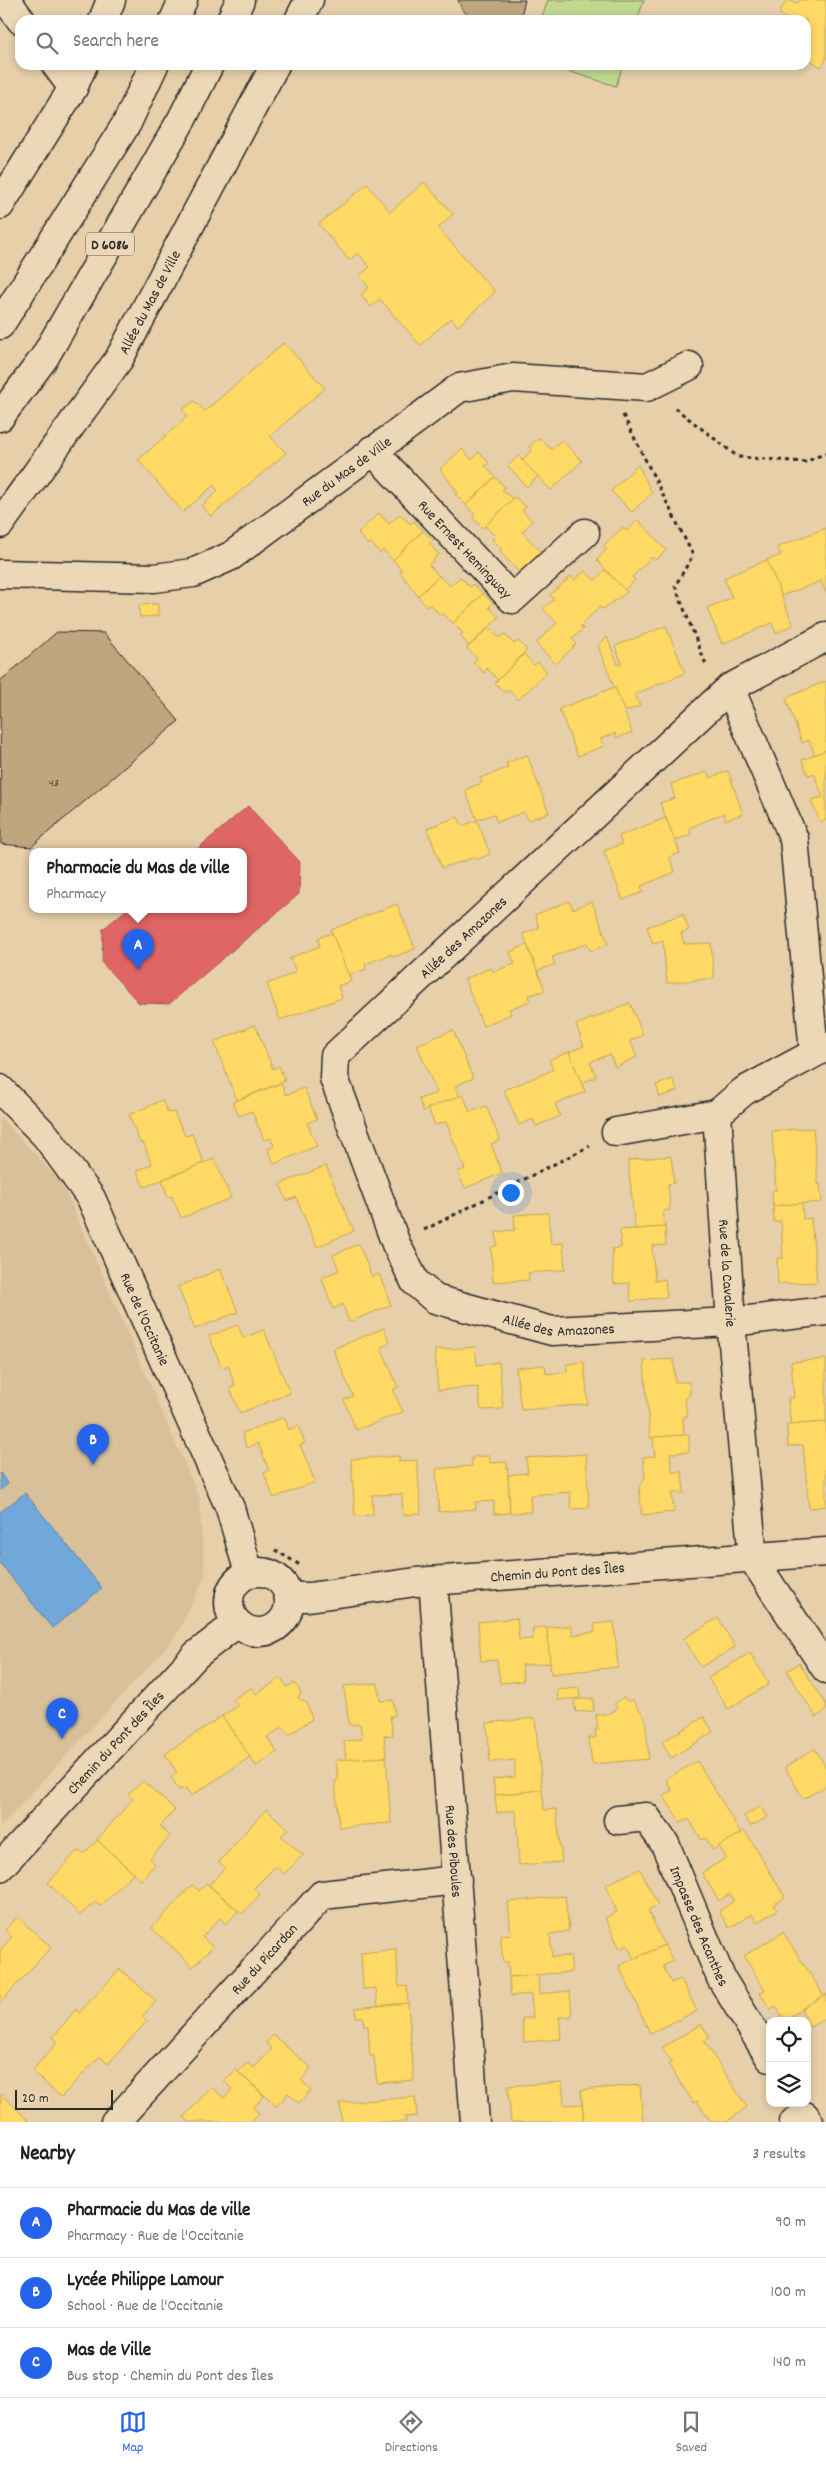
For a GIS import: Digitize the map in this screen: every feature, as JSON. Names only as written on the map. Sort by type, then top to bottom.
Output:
[{"type":"street","points":[[6,0],[17,15]]},
{"type":"street","points":[[105,15],[112,0]]},
{"type":"street","points":[[176,15],[183,0]]},
{"type":"street","points":[[233,15],[240,0]]},
{"type":"street","points":[[302,15],[309,0]]},
{"type":"street","points":[[0,205],[78,76],[66,70]]},
{"type":"street","points":[[0,325],[127,123],[152,70]]},
{"type":"street","name":"D 6086","points":[[0,417],[44,358],[182,119],[206,70]]},
{"type":"street","name":"Allée du Mas de Ville","points":[[0,524],[119,359],[272,70]]},
{"type":"street","points":[[647,387],[689,366]]},
{"type":"street","name":"Rue du Mas de Ville","points":[[0,574],[154,578],[193,573],[231,556],[372,450],[459,388],[513,378],[647,387]]},
{"type":"street","name":"Rue Ernest Hemingway","points":[[372,450],[512,600],[584,533]]},
{"type":"street","name":"Allée des Amazones","points":[[826,636],[724,693],[335,1056],[334,1078],[396,1244],[415,1282],[436,1299],[552,1331],[731,1322],[826,1311]]},
{"type":"street","points":[[616,1132],[717,1114],[744,1091],[820,1049],[794,839],[724,693]]},
{"type":"street","name":"Rue de l'Occitanie","points":[[0,1089],[46,1136],[91,1198],[230,1508],[249,1573]]},
{"type":"street","name":"Rue de la Cavalerie","points":[[717,1114],[731,1322],[753,1559]]},
{"type":"street","name":"Chemin du Pont des Îles","points":[[289,1597],[433,1581],[753,1559],[826,1552]]},
{"type":"street","points":[[753,1559],[826,1669]]},
{"type":"street","points":[[249,1573],[270,1573],[286,1587],[289,1597],[288,1614],[277,1628],[269,1631],[252,1632],[237,1623],[229,1608],[231,1590],[235,1583],[249,1573]]},
{"type":"street","name":"Rue des Piboules","points":[[433,1581],[475,2122]]},
{"type":"street","name":"Chemin du Pont des Îles","points":[[0,1868],[196,1655],[237,1623]]},
{"type":"street","name":"Impasse des Acanthes","points":[[618,1820],[646,1817],[665,1844],[722,1978],[766,2051]]},
{"type":"street","name":"Rue du Picardan","points":[[115,2122],[322,1895],[457,1880]]},
{"type":"path","points":[[610,384],[630,432],[693,556],[675,586],[724,693]]},
{"type":"path","points":[[647,387],[738,457],[805,462],[826,453]]},
{"type":"path","points":[[396,1244],[616,1132]]},
{"type":"shaded area","points":[[0,1117],[62,1183],[199,1497],[205,1577],[174,1639],[0,1827]]},
{"type":"green space","points":[[548,0],[644,0],[639,15],[543,15]]},
{"type":"green space","points":[[564,70],[621,70],[616,86]]},
{"type":"building: Homes","points":[[787,0],[798,3],[800,0],[826,0],[826,60],[821,67],[811,60],[811,15],[781,15],[779,13]]},
{"type":"building: Homes","points":[[424,182],[453,214],[438,228],[495,292],[458,326],[451,318],[420,345],[380,299],[371,307],[361,295],[369,287],[359,276],[370,267],[358,253],[349,260],[319,224],[367,184],[390,212]]},
{"type":"building: Homes","points":[[284,343],[325,388],[270,436],[286,453],[211,516],[202,506],[218,491],[214,485],[183,512],[138,460],[188,416],[182,410],[194,401],[205,411]]},
{"type":"building: Homes","points":[[539,438],[551,449],[562,440],[582,461],[551,490],[522,460],[532,450],[529,447]]},
{"type":"building: Homes","points":[[462,449],[472,460],[479,452],[489,463],[485,466],[495,477],[466,505],[455,494],[458,492],[440,469]]},
{"type":"building: Homes","points":[[518,456],[538,476],[527,487],[508,466]]},
{"type":"building: Homes","points":[[638,465],[652,493],[632,512],[611,491]]},
{"type":"building: Homes","points":[[495,477],[505,487],[502,490],[513,499],[483,528],[473,518],[475,515],[466,505]]},
{"type":"building: Homes","points":[[515,497],[526,507],[522,510],[532,521],[522,532],[542,553],[521,574],[500,552],[502,549],[492,539],[495,536],[485,526]]},
{"type":"building: Homes","points":[[379,513],[389,524],[400,514],[410,524],[414,521],[423,531],[393,560],[383,550],[380,553],[370,542],[368,545],[358,533]]},
{"type":"building: Homes","points":[[638,520],[666,550],[656,560],[652,557],[632,577],[635,580],[624,590],[597,560],[607,549],[603,546],[623,527],[627,531]]},
{"type":"building: Homes","points":[[826,528],[826,593],[821,581],[781,596],[767,560],[781,555],[777,547]]},
{"type":"building: Homes","points":[[423,531],[433,540],[429,544],[439,554],[429,565],[439,576],[418,596],[400,572],[402,570],[393,560]]},
{"type":"building: Homes","points":[[767,560],[793,625],[776,633],[772,623],[722,644],[707,608],[732,598],[724,578]]},
{"type":"building: Homes","points":[[605,570],[627,592],[603,609],[600,607],[580,626],[583,629],[572,639],[576,644],[556,664],[536,643],[557,623],[543,609],[554,599],[550,595],[571,576],[574,580],[585,571],[595,580]]},
{"type":"building: Homes","points":[[439,576],[450,586],[460,577],[470,587],[473,584],[483,594],[453,623],[443,613],[440,615],[430,604],[427,607],[418,596]]},
{"type":"building: Homes","points":[[483,594],[493,603],[489,607],[499,617],[469,646],[460,635],[463,633],[453,623]]},
{"type":"building: Homes","points":[[158,604],[158,616],[140,617],[139,605]]},
{"type":"building: Homes","points":[[666,626],[685,673],[635,694],[640,706],[624,712],[598,646],[607,637],[618,665],[622,664],[615,646]]},
{"type":"building: Homes","points":[[489,628],[499,638],[504,634],[514,644],[518,641],[527,650],[498,680],[487,668],[484,673],[474,662],[477,658],[467,648]]},
{"type":"building: Homes","points":[[524,654],[534,665],[538,662],[547,672],[518,700],[508,689],[505,693],[495,683]]},
{"type":"building: Homes","points":[[826,681],[826,750],[815,755],[809,740],[802,743],[786,698]]},
{"type":"building: Homes","points":[[615,687],[632,732],[617,738],[615,733],[600,739],[604,746],[578,756],[559,709]]},
{"type":"building: Homes","points":[[826,750],[826,820],[820,822],[811,800],[823,797],[814,773],[808,775],[802,760]]},
{"type":"building: Homes","points":[[527,755],[549,813],[528,820],[524,812],[497,822],[494,814],[477,820],[465,790],[482,783],[480,778],[508,768],[506,763]]},
{"type":"building: Homes","points":[[728,771],[743,814],[726,820],[724,813],[689,828],[691,834],[675,841],[660,803],[675,798],[671,784],[707,772],[710,778]]},
{"type":"building: Homes","points":[[458,817],[462,826],[477,820],[490,854],[476,860],[475,857],[442,868],[427,828]]},
{"type":"building: Homes","points":[[666,818],[680,853],[669,857],[675,872],[641,886],[643,892],[623,900],[604,851],[622,844],[619,836]]},
{"type":"building: Homes","points":[[569,901],[573,909],[592,901],[608,944],[591,951],[587,943],[552,957],[555,964],[537,971],[523,934],[539,928],[535,915]]},
{"type":"building: Homes","points":[[397,904],[415,949],[393,957],[392,954],[365,964],[366,969],[348,975],[331,930]]},
{"type":"building: Homes","points":[[683,914],[689,930],[681,933],[684,944],[711,943],[714,978],[667,983],[663,941],[653,944],[647,927]]},
{"type":"building: Homes","points":[[332,933],[351,981],[338,986],[342,998],[280,1020],[267,984],[296,972],[290,958],[320,946],[318,938]]},
{"type":"building: Homes","points":[[527,945],[545,990],[528,996],[530,1001],[509,1009],[511,1014],[483,1026],[465,979],[491,968],[493,972],[515,964],[510,952]]},
{"type":"building: Homes","points":[[630,1003],[643,1035],[630,1041],[637,1057],[615,1067],[610,1054],[590,1062],[596,1077],[581,1083],[569,1052],[584,1046],[576,1025]]},
{"type":"building: Homes","points":[[255,1025],[273,1069],[279,1066],[285,1081],[237,1100],[214,1042]]},
{"type":"building: Homes","points":[[453,1030],[473,1078],[455,1086],[460,1097],[423,1111],[419,1099],[437,1093],[417,1045]]},
{"type":"building: Homes","points":[[569,1052],[585,1092],[555,1104],[560,1116],[536,1126],[533,1119],[519,1125],[504,1090],[553,1070],[549,1060]]},
{"type":"building: Homes","points":[[673,1079],[677,1091],[660,1097],[656,1085]]},
{"type":"building: Homes","points":[[281,1083],[286,1095],[304,1088],[317,1119],[307,1123],[317,1146],[274,1164],[268,1149],[274,1146],[271,1138],[264,1140],[252,1111],[239,1116],[233,1102]]},
{"type":"building: Homes","points":[[463,1095],[470,1112],[486,1106],[500,1140],[491,1144],[502,1173],[465,1188],[458,1172],[465,1169],[446,1122],[435,1125],[428,1108]]},
{"type":"building: Homes","points":[[162,1100],[168,1113],[174,1112],[185,1136],[192,1134],[204,1163],[144,1187],[137,1171],[152,1164],[143,1142],[140,1143],[129,1115]]},
{"type":"building: Homes","points":[[813,1128],[818,1184],[820,1184],[822,1202],[773,1206],[772,1191],[776,1190],[772,1131]]},
{"type":"building: Homes","points":[[671,1156],[674,1183],[668,1184],[670,1210],[663,1211],[665,1227],[635,1229],[628,1160]]},
{"type":"building: Homes","points":[[214,1159],[231,1198],[181,1218],[172,1196],[168,1197],[162,1180]]},
{"type":"building: Homes","points":[[326,1166],[354,1231],[317,1247],[296,1197],[287,1201],[280,1184]]},
{"type":"building: Homes","points":[[802,1203],[803,1219],[811,1218],[817,1282],[778,1284],[777,1258],[783,1258],[781,1221],[774,1222],[773,1206]]},
{"type":"building: Homes","points":[[548,1213],[551,1244],[563,1243],[565,1270],[528,1273],[529,1280],[493,1282],[491,1247],[497,1246],[496,1232],[515,1230],[514,1215]]},
{"type":"building: Homes","points":[[665,1227],[666,1245],[652,1246],[655,1281],[665,1279],[667,1297],[631,1301],[629,1283],[614,1284],[612,1249],[621,1248],[620,1230]]},
{"type":"building: Homes","points":[[359,1244],[372,1277],[379,1274],[391,1305],[349,1322],[343,1304],[333,1309],[322,1278],[339,1270],[333,1255]]},
{"type":"building: Homes","points":[[220,1269],[238,1312],[195,1329],[178,1287]]},
{"type":"building: Homes","points":[[238,1325],[243,1338],[264,1330],[290,1393],[240,1413],[230,1388],[235,1386],[228,1365],[222,1368],[209,1336]]},
{"type":"building: Homes","points":[[384,1328],[390,1343],[381,1347],[398,1387],[393,1390],[403,1412],[356,1430],[344,1400],[353,1396],[333,1349]]},
{"type":"building: Homes","points":[[475,1347],[477,1365],[499,1362],[503,1409],[481,1410],[478,1387],[438,1390],[435,1350]]},
{"type":"building: Homes","points":[[674,1359],[675,1382],[689,1382],[690,1394],[685,1399],[687,1416],[683,1417],[684,1435],[650,1438],[644,1361]]},
{"type":"building: Homes","points":[[826,1359],[826,1422],[791,1425],[788,1398],[794,1398],[791,1362]]},
{"type":"building: Homes","points":[[584,1362],[588,1404],[521,1410],[516,1368],[545,1365],[546,1374],[567,1372],[567,1364]]},
{"type":"building: Homes","points":[[284,1417],[289,1430],[298,1426],[305,1443],[300,1445],[315,1482],[274,1498],[264,1473],[269,1471],[258,1443],[247,1448],[242,1433]]},
{"type":"building: Homes","points":[[826,1422],[826,1506],[809,1508],[803,1445],[788,1446],[787,1425]]},
{"type":"building: Homes","points":[[689,1435],[689,1452],[670,1453],[672,1472],[682,1472],[684,1493],[672,1493],[674,1512],[642,1515],[639,1487],[645,1478],[643,1457],[655,1456],[653,1437]]},
{"type":"building: Homes","points":[[586,1454],[589,1508],[571,1509],[570,1492],[530,1495],[531,1512],[510,1513],[508,1475],[528,1473],[526,1458]]},
{"type":"building: Homes","points":[[399,1456],[399,1462],[417,1460],[421,1513],[403,1515],[402,1494],[372,1495],[373,1515],[355,1516],[351,1459]]},
{"type":"building: Homes","points":[[489,1456],[490,1463],[507,1462],[510,1513],[494,1514],[494,1501],[475,1502],[476,1509],[439,1512],[436,1469],[472,1466],[472,1457]]},
{"type":"building: Homes","points":[[517,1618],[519,1640],[533,1639],[533,1628],[547,1627],[551,1663],[522,1665],[523,1681],[500,1683],[497,1660],[481,1661],[478,1622]]},
{"type":"building: Homes","points":[[718,1618],[735,1647],[701,1667],[683,1639]]},
{"type":"building: Homes","points":[[614,1622],[618,1667],[551,1674],[547,1627],[572,1626],[572,1635],[595,1632],[594,1624]]},
{"type":"building: Homes","points":[[750,1653],[769,1684],[728,1709],[708,1678]]},
{"type":"building: Homes","points":[[799,1663],[826,1704],[826,1710],[816,1717],[787,1671]]},
{"type":"building: Homes","points":[[281,1678],[287,1687],[294,1683],[301,1692],[298,1698],[307,1703],[312,1719],[289,1735],[283,1727],[267,1737],[277,1752],[256,1766],[222,1716],[238,1706],[233,1699],[252,1688],[256,1694]]},
{"type":"building: Homes","points":[[378,1683],[380,1701],[393,1700],[395,1715],[390,1716],[393,1735],[384,1736],[386,1757],[346,1760],[344,1741],[362,1739],[360,1724],[349,1725],[344,1686]]},
{"type":"building: Homes","points":[[579,1688],[580,1698],[558,1700],[557,1690]]},
{"type":"building: Homes","points":[[624,1697],[628,1702],[632,1699],[645,1718],[649,1759],[592,1764],[589,1738],[596,1738],[595,1729],[598,1730],[596,1715],[611,1713],[618,1708],[614,1704]]},
{"type":"building: Homes","points":[[593,1698],[594,1711],[576,1712],[574,1700]]},
{"type":"building: Homes","points":[[222,1716],[250,1757],[191,1796],[186,1788],[179,1790],[171,1777],[177,1773],[165,1754]]},
{"type":"building: Homes","points":[[704,1717],[713,1732],[671,1758],[662,1742]]},
{"type":"building: Homes","points":[[535,1718],[542,1790],[495,1795],[493,1779],[515,1777],[515,1760],[490,1762],[487,1723]]},
{"type":"building: Homes","points":[[815,1749],[826,1768],[826,1786],[803,1799],[785,1767]]},
{"type":"building: Homes","points":[[386,1757],[391,1823],[339,1827],[335,1781],[338,1780],[336,1760]]},
{"type":"building: Homes","points":[[697,1761],[741,1833],[713,1850],[706,1838],[702,1840],[689,1819],[681,1823],[663,1795],[672,1791],[666,1779]]},
{"type":"building: Homes","points":[[143,1781],[175,1810],[160,1826],[170,1836],[150,1859],[155,1864],[141,1880],[97,1840],[133,1799],[128,1795]]},
{"type":"building: Homes","points":[[542,1790],[544,1810],[556,1809],[562,1862],[519,1865],[516,1810],[497,1813],[495,1795]]},
{"type":"building: Homes","points":[[761,1806],[768,1817],[751,1826],[744,1816]]},
{"type":"building: Homes","points":[[266,1809],[288,1829],[281,1836],[303,1855],[284,1874],[276,1866],[254,1888],[260,1894],[242,1914],[209,1885],[225,1868],[219,1862]]},
{"type":"building: Homes","points":[[745,1831],[785,1897],[773,1905],[777,1910],[757,1922],[752,1914],[729,1928],[719,1911],[734,1901],[730,1894],[719,1901],[702,1873],[726,1858],[719,1846]]},
{"type":"building: Homes","points":[[97,1840],[133,1873],[101,1906],[95,1902],[80,1915],[48,1883],[77,1851],[85,1853]]},
{"type":"building: Homes","points":[[640,1869],[658,1905],[648,1910],[664,1945],[634,1959],[627,1945],[620,1949],[605,1918],[617,1912],[605,1885]]},
{"type":"building: Homes","points":[[206,1883],[238,1911],[226,1924],[220,1918],[202,1937],[213,1947],[193,1967],[152,1928],[192,1885],[199,1891]]},
{"type":"building: Homes","points":[[565,1896],[569,1931],[550,1934],[552,1957],[570,1956],[572,1972],[509,1977],[508,1962],[503,1962],[500,1935],[511,1934],[508,1902]]},
{"type":"building: Homes","points":[[17,1917],[51,1947],[0,2003],[0,1950],[12,1937],[5,1930]]},
{"type":"building: Homes","points":[[783,1932],[824,1996],[789,2017],[782,2017],[776,2006],[770,2009],[760,1993],[765,1990],[744,1956]]},
{"type":"building: Homes","points":[[664,1945],[673,1961],[663,1966],[671,1983],[681,1979],[697,2011],[650,2033],[619,1966]]},
{"type":"building: Homes","points":[[396,1949],[399,1987],[407,1986],[408,2003],[378,2006],[376,1988],[363,1989],[361,1953]]},
{"type":"building: Homes","points":[[120,1969],[156,2001],[142,2016],[147,2021],[108,2064],[100,2056],[61,2097],[32,2071],[58,2042],[53,2037],[76,2009],[79,2013]]},
{"type":"building: Homes","points":[[538,1975],[539,1994],[570,1991],[572,2016],[559,2017],[561,2039],[524,2042],[522,2018],[533,2018],[531,1994],[511,1996],[509,1977]]},
{"type":"building: Homes","points":[[826,1994],[826,2018],[811,2026],[811,2017],[805,2017],[801,2009]]},
{"type":"building: Homes","points":[[408,2003],[414,2080],[377,2083],[374,2056],[370,2056],[368,2026],[364,2026],[363,2017],[356,2017],[355,2008]]},
{"type":"building: Homes","points":[[701,2024],[710,2037],[704,2041],[747,2107],[726,2122],[711,2122],[697,2101],[694,2103],[668,2064],[672,2062],[662,2048]]},
{"type":"building: Homes","points":[[273,2035],[311,2068],[301,2080],[311,2090],[299,2103],[288,2093],[277,2106],[238,2072],[247,2063],[254,2068],[272,2049],[266,2043]]},
{"type":"building: Homes","points":[[236,2070],[264,2096],[253,2108],[259,2113],[250,2122],[189,2122],[184,2117],[211,2087],[224,2098],[232,2089],[224,2081]]},
{"type":"building: Homes","points":[[562,2082],[564,2105],[582,2104],[584,2122],[511,2122],[508,2086]]},
{"type":"building: Homes","points":[[640,2085],[643,2122],[584,2122],[581,2090]]},
{"type":"building: Homes","points":[[1,2094],[30,2122],[0,2122]]},
{"type":"building: Homes","points":[[415,2097],[417,2116],[405,2117],[406,2122],[342,2122],[340,2103]]},
{"type":"building: Shops","points":[[248,806],[300,862],[299,894],[169,1004],[139,1003],[102,963],[103,929],[122,913],[247,913],[247,848],[199,848]]},
{"type":"building: Schools","points":[[0,1473],[8,1484],[0,1490]]},
{"type":"building: Schools","points":[[25,1493],[102,1588],[52,1628],[0,1563],[0,1512]]},
{"type":"building: Other","points":[[458,0],[525,0],[521,15],[468,15],[462,9]]},
{"type":"building: Other","points":[[57,632],[104,633],[179,721],[31,847],[1,844],[0,681]]},
{"type":"place","name":"Pharmacie du Mas de ville","points":[[138,970]]},
{"type":"place","name":"Lycée Philippe Lamour","points":[[93,1465]]},
{"type":"place","name":"Mas de Ville","points":[[62,1739]]}]
